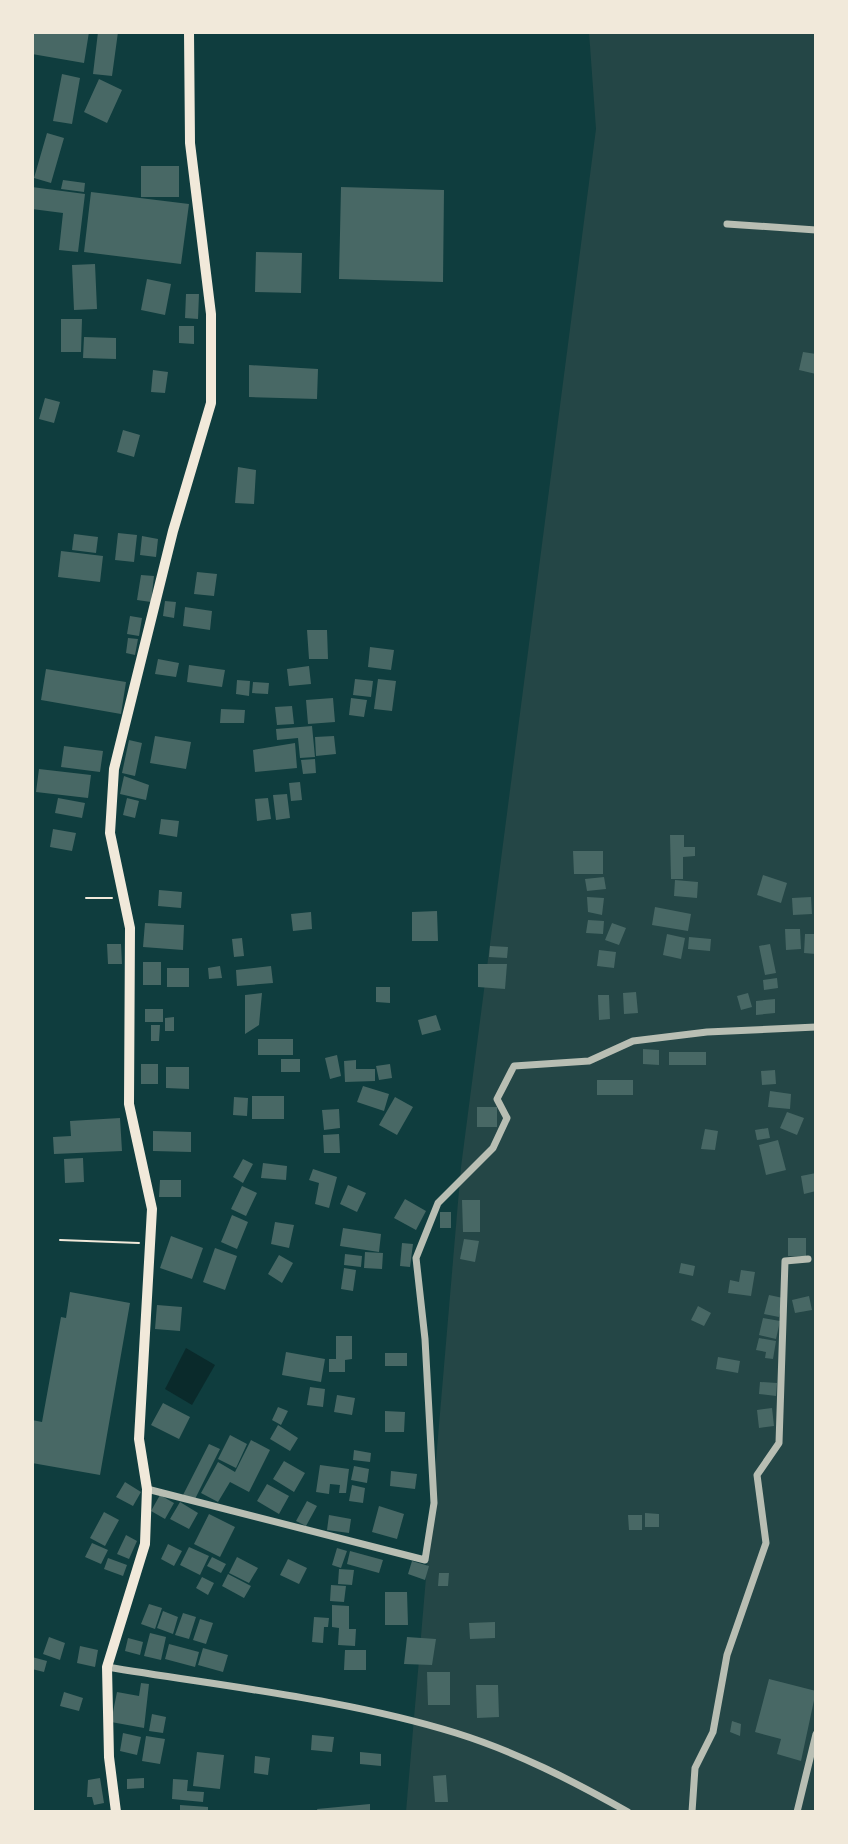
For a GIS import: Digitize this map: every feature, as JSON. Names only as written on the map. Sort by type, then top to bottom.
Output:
[{"type":"main road","points":[[116,1812],[109,1757],[107,1667],[145,1544],[147,1489],[139,1439],[152,1209],[129,1104],[132,954],[125,897],[110,833],[114,769],[173,531],[211,403],[211,314],[190,143],[189,32]]},
{"type":"street","points":[[727,224],[816,230]]},
{"type":"street","points":[[147,1489],[425,1560],[434,1503],[425,1339],[416,1258],[438,1203],[493,1148],[507,1118],[497,1099],[514,1066],[589,1061],[633,1041],[692,1034],[816,1027]]},
{"type":"street","points":[[692,1812],[695,1768],[713,1732],[727,1655],[766,1543],[757,1475],[779,1443],[785,1265],[788,1259],[808,1259]]},
{"type":"street","points":[[107,1667],[397,1716],[458,1733],[557,1772],[628,1812]]},
{"type":"street","points":[[797,1812],[816,1734]]},
{"type":"path","points":[[86,898],[125,897]]},
{"type":"path","points":[[60,1240],[152,1244]]},
{"type":"shaded area","points":[[589,32],[816,32],[816,1812],[406,1812],[461,1167],[596,129]]},
{"type":"shaded area","points":[[186,1348],[215,1365],[192,1405],[165,1389]]},
{"type":"building","points":[[32,32],[89,32],[84,63],[32,54]]},
{"type":"building","points":[[98,32],[118,32],[112,76],[93,74]]},
{"type":"building","points":[[62,74],[80,78],[72,124],[53,121]]},
{"type":"building","points":[[99,79],[122,90],[107,123],[84,112]]},
{"type":"building","points":[[47,133],[64,138],[51,183],[34,178]]},
{"type":"building","points":[[141,166],[179,166],[179,197],[141,197]]},
{"type":"building","points":[[63,180],[85,183],[84,192],[61,189]]},
{"type":"building","points":[[32,187],[85,194],[78,252],[59,250],[63,213],[32,209]]},
{"type":"building","points":[[341,187],[444,190],[443,282],[339,279]]},
{"type":"building","points":[[91,192],[189,204],[181,264],[84,252]]},
{"type":"building","points":[[256,252],[302,253],[301,293],[255,292]]},
{"type":"building","points":[[95,264],[97,309],[74,310],[72,265]]},
{"type":"building","points":[[147,279],[171,284],[165,315],[141,310]]},
{"type":"building","points":[[186,294],[199,294],[198,319],[185,318]]},
{"type":"building","points":[[61,319],[82,319],[81,352],[61,352]]},
{"type":"building","points":[[179,326],[194,326],[194,344],[179,343]]},
{"type":"building","points":[[84,337],[116,338],[116,359],[83,358]]},
{"type":"building","points":[[803,352],[816,354],[816,374],[799,370]]},
{"type":"building","points":[[249,365],[318,369],[317,399],[249,397]]},
{"type":"building","points":[[153,370],[168,372],[165,393],[151,392]]},
{"type":"building","points":[[45,398],[60,402],[54,423],[39,419]]},
{"type":"building","points":[[123,430],[140,435],[134,457],[117,452]]},
{"type":"building","points":[[238,467],[256,470],[254,504],[235,503]]},
{"type":"building","points":[[118,533],[137,535],[134,562],[115,560]]},
{"type":"building","points":[[74,534],[98,537],[96,553],[72,550]]},
{"type":"building","points":[[142,536],[158,539],[156,557],[140,555]]},
{"type":"building","points":[[61,551],[103,556],[100,582],[58,577]]},
{"type":"building","points":[[197,572],[217,574],[214,596],[194,594]]},
{"type":"building","points":[[141,575],[154,576],[151,602],[137,600]]},
{"type":"building","points":[[165,601],[176,602],[174,618],[163,616]]},
{"type":"building","points":[[185,607],[212,611],[210,630],[183,626]]},
{"type":"building","points":[[130,616],[142,618],[139,636],[127,634]]},
{"type":"building","points":[[307,630],[327,630],[328,659],[309,659]]},
{"type":"building","points":[[128,638],[138,639],[135,655],[126,653]]},
{"type":"building","points":[[370,647],[394,650],[391,670],[368,667]]},
{"type":"building","points":[[158,659],[179,663],[176,677],[155,674]]},
{"type":"building","points":[[189,665],[225,670],[222,687],[187,682]]},
{"type":"building","points":[[309,666],[311,684],[289,686],[287,669]]},
{"type":"building","points":[[46,669],[126,682],[121,714],[41,700]]},
{"type":"building","points":[[355,679],[373,681],[371,697],[353,695]]},
{"type":"building","points":[[378,679],[396,681],[392,711],[374,709]]},
{"type":"building","points":[[237,680],[250,681],[249,696],[236,694]]},
{"type":"building","points":[[253,682],[269,683],[268,694],[252,693]]},
{"type":"building","points":[[333,698],[335,722],[308,724],[306,700]]},
{"type":"building","points":[[351,698],[367,700],[364,717],[349,715]]},
{"type":"building","points":[[292,706],[294,724],[277,725],[275,707]]},
{"type":"building","points":[[221,709],[245,710],[244,723],[220,723]]},
{"type":"building","points":[[312,726],[315,757],[300,758],[298,738],[277,740],[276,729]]},
{"type":"building","points":[[155,736],[191,742],[186,769],[150,763]]},
{"type":"building","points":[[334,736],[336,754],[316,756],[315,737]]},
{"type":"building","points":[[129,740],[142,743],[135,776],[122,773]]},
{"type":"building","points":[[295,743],[297,768],[255,772],[253,750]]},
{"type":"building","points":[[64,746],[103,751],[100,772],[61,767]]},
{"type":"building","points":[[315,759],[316,773],[303,774],[301,760]]},
{"type":"building","points":[[39,769],[91,775],[88,798],[36,792]]},
{"type":"building","points":[[124,776],[149,785],[146,800],[120,794]]},
{"type":"building","points":[[300,782],[302,800],[291,801],[289,783]]},
{"type":"building","points":[[287,794],[290,818],[276,820],[273,795]]},
{"type":"building","points":[[58,798],[85,803],[82,818],[55,813]]},
{"type":"building","points":[[127,798],[139,801],[135,818],[123,815]]},
{"type":"building","points":[[268,798],[271,819],[257,821],[255,799]]},
{"type":"building","points":[[161,819],[179,821],[177,837],[159,834]]},
{"type":"building","points":[[53,829],[76,833],[72,851],[50,847]]},
{"type":"building","points":[[670,835],[684,835],[684,847],[695,847],[695,856],[683,857],[683,879],[671,879]]},
{"type":"building","points":[[573,851],[603,851],[603,874],[574,874]]},
{"type":"building","points":[[763,875],[787,883],[781,903],[757,895]]},
{"type":"building","points":[[604,877],[606,889],[587,891],[585,879]]},
{"type":"building","points":[[675,880],[698,882],[697,898],[674,896]]},
{"type":"building","points":[[159,890],[182,892],[181,908],[158,906]]},
{"type":"building","points":[[587,897],[604,898],[602,915],[588,912]]},
{"type":"building","points":[[811,897],[812,914],[793,915],[792,898]]},
{"type":"building","points":[[655,907],[691,914],[688,931],[652,925]]},
{"type":"building","points":[[437,911],[438,941],[412,941],[412,912]]},
{"type":"building","points":[[311,912],[312,929],[293,931],[291,914]]},
{"type":"building","points":[[588,920],[604,921],[603,934],[586,933]]},
{"type":"building","points":[[145,923],[184,925],[183,950],[143,947]]},
{"type":"building","points":[[612,923],[626,928],[619,945],[605,940]]},
{"type":"building","points":[[785,929],[800,929],[801,949],[786,950]]},
{"type":"building","points":[[667,934],[685,938],[681,959],[663,955]]},
{"type":"building","points":[[805,934],[816,934],[816,954],[804,953]]},
{"type":"building","points":[[689,937],[711,939],[710,951],[688,949]]},
{"type":"building","points":[[242,938],[244,956],[234,957],[232,939]]},
{"type":"building","points":[[107,944],[121,944],[122,964],[108,964]]},
{"type":"building","points":[[770,944],[776,973],[765,975],[759,946]]},
{"type":"building","points":[[490,946],[508,947],[507,958],[489,957]]},
{"type":"building","points":[[599,950],[616,952],[614,968],[597,966]]},
{"type":"building","points":[[143,962],[161,962],[161,985],[143,985]]},
{"type":"building","points":[[478,964],[507,964],[505,989],[478,987]]},
{"type":"building","points":[[220,966],[222,978],[209,979],[208,968]]},
{"type":"building","points":[[271,966],[273,983],[237,986],[236,970]]},
{"type":"building","points":[[167,968],[189,968],[189,987],[167,987]]},
{"type":"building","points":[[777,978],[778,988],[764,990],[763,980]]},
{"type":"building","points":[[376,987],[390,987],[390,1003],[376,1002]]},
{"type":"building","points":[[636,992],[638,1013],[624,1014],[623,993]]},
{"type":"building","points":[[262,993],[259,1025],[245,1034],[245,995]]},
{"type":"building","points":[[748,993],[752,1007],[741,1010],[737,996]]},
{"type":"building","points":[[598,995],[609,995],[610,1019],[599,1020]]},
{"type":"building","points":[[775,999],[775,1013],[756,1015],[756,1001]]},
{"type":"building","points":[[145,1009],[163,1009],[163,1022],[145,1022]]},
{"type":"building","points":[[436,1015],[441,1030],[422,1035],[418,1020]]},
{"type":"building","points":[[174,1017],[174,1031],[165,1031],[165,1018]]},
{"type":"building","points":[[151,1025],[160,1025],[159,1041],[151,1041]]},
{"type":"building","points":[[258,1039],[293,1039],[293,1055],[258,1055]]},
{"type":"building","points":[[643,1049],[659,1050],[659,1065],[643,1064]]},
{"type":"building","points":[[669,1052],[706,1052],[706,1065],[669,1065]]},
{"type":"building","points":[[337,1055],[341,1076],[330,1079],[325,1058]]},
{"type":"building","points":[[281,1059],[300,1059],[300,1072],[281,1072]]},
{"type":"building","points":[[356,1060],[356,1069],[375,1069],[375,1081],[345,1082],[344,1061]]},
{"type":"building","points":[[141,1064],[158,1064],[158,1084],[141,1084]]},
{"type":"building","points":[[390,1064],[392,1078],[379,1080],[376,1066]]},
{"type":"building","points":[[166,1067],[189,1067],[189,1089],[166,1088]]},
{"type":"building","points":[[775,1070],[776,1084],[762,1085],[761,1071]]},
{"type":"building","points":[[597,1080],[633,1080],[633,1095],[597,1095]]},
{"type":"building","points":[[363,1086],[389,1094],[384,1111],[357,1102]]},
{"type":"building","points":[[770,1091],[791,1094],[790,1109],[768,1107]]},
{"type":"building","points":[[252,1096],[284,1096],[284,1119],[252,1119]]},
{"type":"building","points":[[234,1097],[248,1098],[247,1116],[233,1115]]},
{"type":"building","points":[[395,1097],[413,1107],[397,1135],[379,1125]]},
{"type":"building","points":[[477,1107],[497,1107],[497,1127],[477,1127]]},
{"type":"building","points":[[339,1109],[340,1128],[324,1130],[322,1110]]},
{"type":"building","points":[[787,1112],[804,1118],[797,1135],[780,1128]]},
{"type":"building","points":[[120,1118],[122,1151],[54,1154],[53,1137],[71,1136],[70,1121]]},
{"type":"building","points":[[768,1128],[770,1138],[757,1140],[755,1130]]},
{"type":"building","points":[[705,1129],[718,1131],[715,1150],[701,1149]]},
{"type":"building","points":[[153,1131],[191,1132],[191,1152],[153,1151]]},
{"type":"building","points":[[339,1134],[340,1153],[324,1153],[323,1135]]},
{"type":"building","points":[[778,1140],[786,1170],[766,1175],[759,1145]]},
{"type":"building","points":[[83,1158],[84,1182],[65,1183],[64,1159]]},
{"type":"building","points":[[243,1159],[253,1164],[243,1183],[233,1177]]},
{"type":"building","points":[[263,1163],[287,1166],[286,1180],[261,1178]]},
{"type":"building","points":[[313,1169],[337,1177],[329,1208],[315,1204],[319,1183],[309,1180]]},
{"type":"building","points":[[816,1173],[816,1191],[804,1194],[801,1176]]},
{"type":"building","points":[[160,1180],[181,1180],[181,1197],[159,1197]]},
{"type":"building","points":[[348,1185],[366,1193],[357,1212],[340,1204]]},
{"type":"building","points":[[242,1186],[257,1193],[246,1216],[231,1209]]},
{"type":"building","points":[[405,1199],[426,1211],[416,1230],[394,1218]]},
{"type":"building","points":[[462,1200],[480,1200],[480,1232],[463,1232]]},
{"type":"building","points":[[440,1212],[451,1212],[451,1228],[440,1228]]},
{"type":"building","points":[[232,1215],[248,1222],[237,1249],[221,1242]]},
{"type":"building","points":[[275,1222],[294,1225],[289,1248],[271,1244]]},
{"type":"building","points":[[343,1228],[381,1234],[379,1252],[340,1246]]},
{"type":"building","points":[[171,1236],[203,1248],[192,1279],[160,1268]]},
{"type":"building","points":[[788,1238],[806,1238],[806,1256],[788,1256]]},
{"type":"building","points":[[464,1239],[479,1241],[475,1262],[460,1259]]},
{"type":"building","points":[[402,1243],[413,1244],[410,1267],[400,1266]]},
{"type":"building","points":[[215,1248],[237,1256],[225,1290],[203,1282]]},
{"type":"building","points":[[365,1252],[383,1253],[382,1269],[364,1268]]},
{"type":"building","points":[[345,1254],[362,1256],[361,1267],[344,1265]]},
{"type":"building","points":[[279,1255],[293,1263],[282,1283],[268,1274]]},
{"type":"building","points":[[681,1263],[695,1266],[693,1276],[679,1273]]},
{"type":"building","points":[[344,1268],[356,1270],[353,1291],[341,1289]]},
{"type":"building","points":[[741,1270],[755,1272],[751,1296],[728,1293],[730,1280],[739,1282]]},
{"type":"building","points":[[70,1292],[130,1303],[100,1475],[32,1463],[32,1420],[42,1422],[61,1317],[66,1318]]},
{"type":"building","points":[[769,1295],[783,1298],[779,1317],[764,1314]]},
{"type":"building","points":[[809,1296],[812,1310],[795,1313],[792,1300]]},
{"type":"building","points":[[157,1305],[182,1307],[180,1331],[155,1329]]},
{"type":"building","points":[[698,1306],[711,1313],[704,1326],[691,1320]]},
{"type":"building","points":[[763,1318],[780,1321],[776,1339],[759,1335]]},
{"type":"building","points":[[336,1336],[352,1336],[352,1359],[345,1360],[345,1372],[329,1372],[329,1359],[336,1359]]},
{"type":"building","points":[[759,1338],[776,1341],[773,1359],[765,1358],[766,1352],[756,1350]]},
{"type":"building","points":[[286,1352],[325,1359],[321,1382],[282,1375]]},
{"type":"building","points":[[385,1353],[407,1353],[407,1366],[385,1366]]},
{"type":"building","points":[[718,1357],[740,1361],[738,1373],[716,1369]]},
{"type":"building","points":[[760,1382],[777,1383],[776,1396],[759,1394]]},
{"type":"building","points":[[310,1387],[325,1389],[323,1407],[307,1405]]},
{"type":"building","points":[[337,1395],[355,1398],[352,1415],[334,1412]]},
{"type":"building","points":[[163,1403],[190,1417],[179,1439],[151,1425]]},
{"type":"building","points":[[278,1407],[288,1411],[281,1425],[272,1420]]},
{"type":"building","points":[[772,1408],[774,1426],[759,1428],[757,1410]]},
{"type":"building","points":[[385,1411],[405,1412],[404,1432],[385,1432]]},
{"type":"building","points":[[278,1425],[298,1438],[290,1451],[270,1439]]},
{"type":"building","points":[[230,1435],[247,1444],[236,1468],[218,1459]]},
{"type":"building","points":[[251,1440],[270,1450],[249,1492],[230,1482],[218,1502],[201,1493],[218,1462],[235,1472]]},
{"type":"building","points":[[209,1444],[220,1449],[194,1501],[183,1495]]},
{"type":"building","points":[[354,1450],[371,1453],[370,1462],[353,1460]]},
{"type":"building","points":[[284,1461],[305,1473],[294,1492],[273,1479]]},
{"type":"building","points":[[320,1465],[349,1469],[346,1493],[339,1493],[340,1485],[330,1484],[329,1494],[316,1492]]},
{"type":"building","points":[[354,1466],[369,1469],[367,1483],[351,1480]]},
{"type":"building","points":[[391,1471],[417,1474],[415,1489],[390,1486]]},
{"type":"building","points":[[125,1482],[141,1492],[133,1506],[116,1497]]},
{"type":"building","points":[[267,1484],[289,1496],[279,1514],[257,1501]]},
{"type":"building","points":[[352,1485],[365,1488],[363,1503],[349,1501]]},
{"type":"building","points":[[160,1495],[174,1503],[165,1519],[151,1511]]},
{"type":"building","points":[[307,1501],[317,1506],[306,1526],[296,1521]]},
{"type":"building","points":[[180,1502],[198,1513],[189,1529],[170,1519]]},
{"type":"building","points":[[379,1506],[404,1514],[397,1539],[372,1532]]},
{"type":"building","points":[[104,1512],[119,1520],[105,1546],[90,1538]]},
{"type":"building","points":[[645,1513],[659,1514],[659,1527],[645,1527]]},
{"type":"building","points":[[209,1514],[235,1527],[220,1557],[194,1544]]},
{"type":"building","points":[[329,1515],[351,1519],[349,1533],[327,1530]]},
{"type":"building","points":[[628,1515],[642,1515],[642,1530],[629,1530]]},
{"type":"building","points":[[126,1535],[137,1541],[129,1559],[117,1554]]},
{"type":"building","points":[[92,1543],[108,1550],[101,1564],[85,1557]]},
{"type":"building","points":[[168,1544],[182,1551],[174,1566],[161,1559]]},
{"type":"building","points":[[189,1547],[209,1556],[200,1575],[180,1565]]},
{"type":"building","points":[[337,1548],[347,1551],[341,1568],[332,1565]]},
{"type":"building","points":[[350,1551],[383,1560],[379,1573],[347,1564]]},
{"type":"building","points":[[212,1557],[226,1564],[221,1573],[207,1566]]},
{"type":"building","points":[[237,1557],[258,1568],[249,1583],[229,1573]]},
{"type":"building","points":[[108,1558],[127,1565],[123,1576],[104,1569]]},
{"type":"building","points":[[288,1559],[307,1568],[299,1584],[280,1575]]},
{"type":"building","points":[[412,1561],[429,1566],[425,1580],[408,1574]]},
{"type":"building","points":[[339,1569],[354,1570],[352,1585],[338,1584]]},
{"type":"building","points":[[439,1573],[449,1573],[448,1586],[438,1586]]},
{"type":"building","points":[[228,1574],[251,1586],[244,1598],[222,1586]]},
{"type":"building","points":[[202,1577],[214,1583],[208,1595],[196,1588]]},
{"type":"building","points":[[331,1585],[346,1586],[344,1602],[330,1601]]},
{"type":"building","points":[[385,1592],[407,1592],[408,1625],[385,1625]]},
{"type":"building","points":[[149,1604],[162,1608],[155,1629],[141,1624]]},
{"type":"building","points":[[332,1605],[349,1606],[349,1629],[356,1629],[355,1646],[338,1645],[339,1628],[332,1627]]},
{"type":"building","points":[[163,1611],[178,1617],[173,1634],[157,1628]]},
{"type":"building","points":[[183,1613],[196,1617],[189,1639],[175,1635]]},
{"type":"building","points":[[314,1617],[329,1618],[328,1627],[324,1627],[323,1643],[312,1642]]},
{"type":"building","points":[[200,1619],[213,1623],[206,1644],[193,1640]]},
{"type":"building","points":[[495,1622],[495,1638],[470,1639],[469,1623]]},
{"type":"building","points":[[150,1633],[166,1637],[161,1660],[144,1656]]},
{"type":"building","points":[[49,1637],[65,1643],[60,1660],[43,1654]]},
{"type":"building","points":[[407,1637],[436,1639],[432,1665],[404,1664]]},
{"type":"building","points":[[128,1638],[143,1642],[140,1655],[125,1651]]},
{"type":"building","points":[[169,1644],[199,1652],[195,1667],[165,1659]]},
{"type":"building","points":[[80,1646],[98,1650],[95,1667],[77,1663]]},
{"type":"building","points":[[203,1648],[228,1655],[223,1672],[198,1665]]},
{"type":"building","points":[[345,1650],[366,1650],[366,1670],[344,1670]]},
{"type":"building","points":[[32,1657],[47,1661],[44,1672],[32,1669]]},
{"type":"building","points":[[427,1672],[450,1672],[450,1705],[428,1705]]},
{"type":"building","points":[[769,1679],[816,1691],[801,1761],[777,1754],[781,1739],[755,1732]]},
{"type":"building","points":[[141,1683],[149,1684],[144,1728],[111,1722],[117,1692],[139,1696]]},
{"type":"building","points":[[476,1685],[498,1685],[499,1717],[477,1718]]},
{"type":"building","points":[[64,1692],[83,1698],[79,1711],[60,1706]]},
{"type":"building","points":[[152,1714],[166,1717],[163,1733],[149,1731]]},
{"type":"building","points":[[732,1721],[741,1724],[740,1736],[730,1732]]},
{"type":"building","points":[[123,1733],[141,1737],[137,1755],[120,1751]]},
{"type":"building","points":[[312,1735],[334,1737],[332,1752],[311,1750]]},
{"type":"building","points":[[146,1736],[165,1739],[160,1764],[142,1761]]},
{"type":"building","points":[[197,1752],[224,1755],[220,1789],[193,1786]]},
{"type":"building","points":[[360,1752],[381,1754],[381,1766],[360,1764]]},
{"type":"building","points":[[255,1756],[270,1758],[268,1775],[254,1773]]},
{"type":"building","points":[[446,1775],[448,1802],[435,1802],[433,1776]]},
{"type":"building","points":[[100,1778],[104,1803],[94,1805],[92,1797],[87,1797],[88,1780]]},
{"type":"building","points":[[144,1778],[144,1788],[127,1789],[127,1779]]},
{"type":"building","points":[[173,1779],[188,1780],[187,1791],[204,1792],[203,1802],[172,1799]]},
{"type":"building","points":[[370,1804],[370,1812],[318,1812],[317,1809]]},
{"type":"building","points":[[180,1805],[208,1807],[208,1812],[180,1812]]}]
